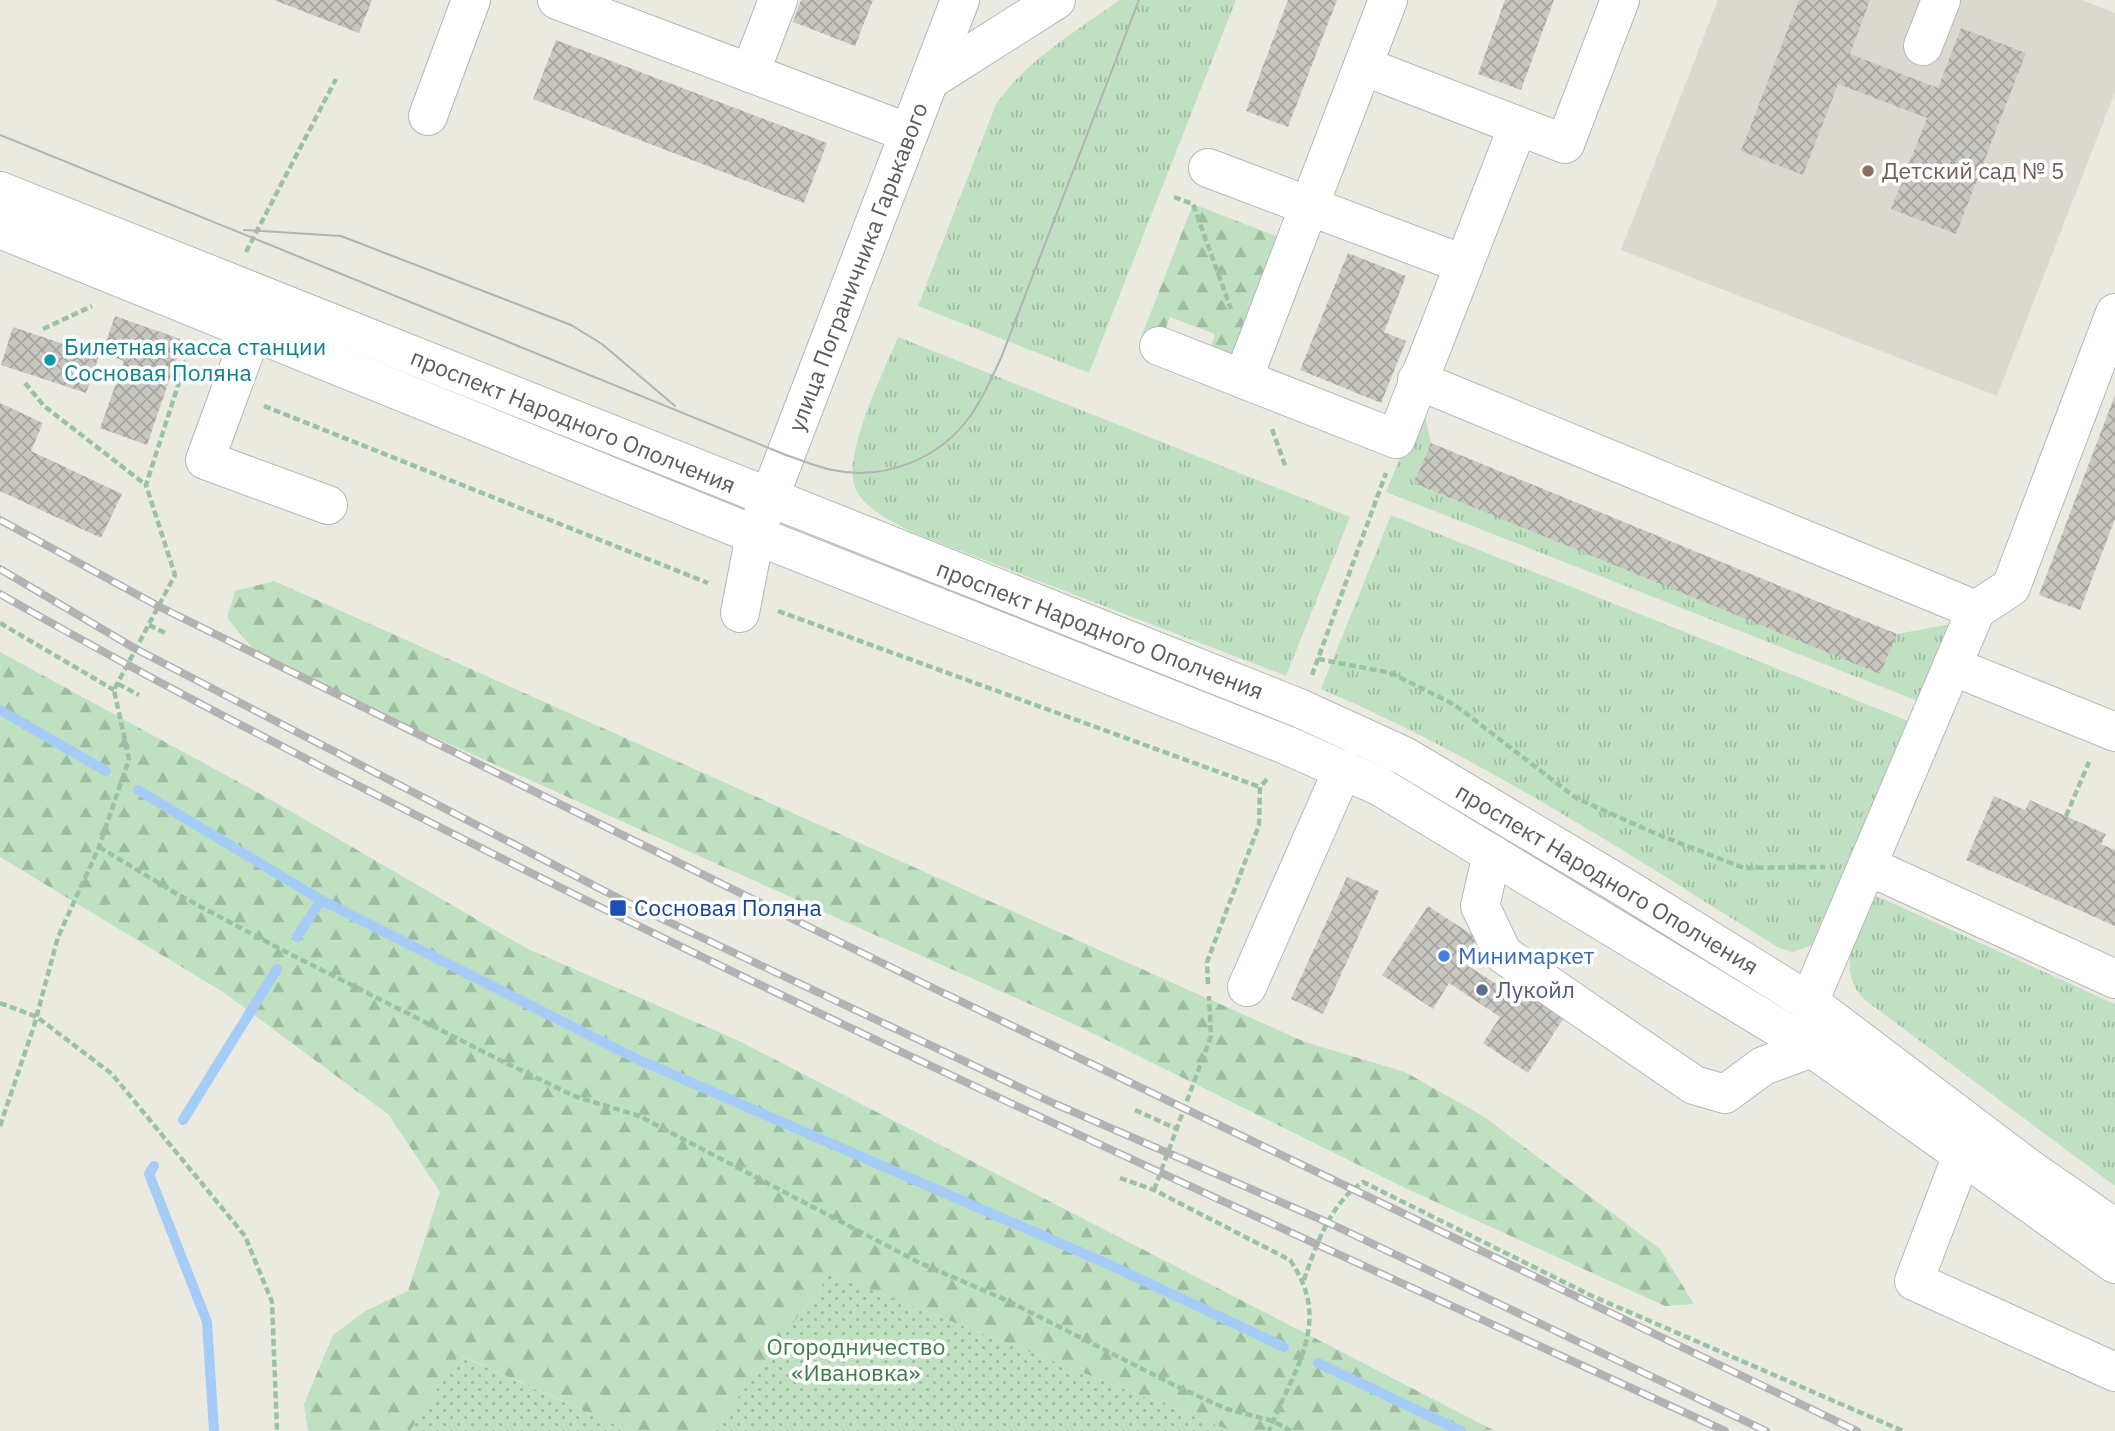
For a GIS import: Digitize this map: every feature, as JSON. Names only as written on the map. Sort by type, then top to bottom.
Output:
[{"type":"street","points":[[428,116],[471,0]]},
{"type":"street","points":[[557,0],[909,133]]},
{"type":"street","points":[[750,73],[778,0]]},
{"type":"street","name":"улица Пограничника Гарькавого","points":[[740,613],[755,535],[960,0]]},
{"type":"street","points":[[930,80],[1056,0]]},
{"type":"street","points":[[1243,379],[1388,0]]},
{"type":"street","points":[[1363,66],[1565,144],[1620,0]]},
{"type":"street","points":[[1923,46],[1941,0]]},
{"type":"street","points":[[1159,346],[1396,439],[1518,126]]},
{"type":"street","points":[[1208,167],[1463,264]]},
{"type":"street","name":"проспект Народного Ополчения","points":[[0,191],[1359,734],[1466,792],[1809,1002],[1912,1077],[2031,1170],[2115,1228]]},
{"type":"street","name":"проспект Народного Ополчения","points":[[0,229],[755,535],[1343,769],[1420,809],[1812,1048],[2115,1264]]},
{"type":"street","points":[[1809,1002],[1976,610],[2011,587],[2115,313]]},
{"type":"street","points":[[252,332],[205,460],[328,505]]},
{"type":"street","points":[[1418,380],[1976,610]]},
{"type":"street","points":[[1952,666],[2109,729]]},
{"type":"street","points":[[1247,987],[1343,769]]},
{"type":"street","points":[[1493,855],[1480,906],[1503,954],[1694,1086],[1725,1094],[1763,1066],[1812,1048]]},
{"type":"street","points":[[1867,866],[2115,979]]},
{"type":"street","points":[[1962,1155],[1914,1281],[2115,1372]]},
{"type":"path","points":[[244,254],[336,79]]},
{"type":"path","points":[[1174,197],[1194,204],[1233,316]]},
{"type":"path","points":[[146,485],[193,340],[182,324],[190,305]]},
{"type":"path","points":[[0,1126],[37,1017],[58,937],[99,847],[129,759],[116,687],[175,575],[146,485],[44,406],[25,383]]},
{"type":"path","points":[[1281,454],[1286,468]]},
{"type":"path","points":[[1309,682],[1377,503]]},
{"type":"path","points":[[0,623],[116,687],[139,695]]},
{"type":"path","points":[[149,625],[167,634]]},
{"type":"path","points":[[1318,659],[1391,673],[1455,705],[1576,798],[1744,868],[1867,866]]},
{"type":"path","points":[[2066,816],[2109,729]]},
{"type":"path","points":[[1154,1190],[1211,1036],[1207,962],[1259,825],[1260,788],[1269,777]]},
{"type":"path","points":[[99,847],[177,894],[284,951],[506,1063],[574,1096],[639,1116],[920,1263],[1006,1300],[1180,1388],[1227,1409],[1273,1421],[1292,1431]]},
{"type":"path","points":[[0,1003],[37,1017],[112,1074],[245,1236],[272,1302],[277,1431]]},
{"type":"path","points":[[1135,1110],[1177,1129]]},
{"type":"path","points":[[1119,1178],[1154,1190],[1290,1260],[1304,1280],[1312,1306],[1309,1337],[1269,1431]]},
{"type":"path","points":[[1304,1280],[1317,1244],[1329,1223],[1349,1190],[1363,1182],[1590,1295],[1903,1431]]},
{"type":"shaded area","name":"Детский сад № 5","points":[[1718,0],[2082,0],[2115,13],[2115,92],[1997,396],[1621,250]]},
{"type":"green space","points":[[1120,0],[1236,0],[1089,373],[918,306],[996,104],[1038,59]]},
{"type":"green space","points":[[1193,204],[1281,238],[1235,356],[1211,346],[1215,334],[1170,317],[1160,342],[1142,335]]},
{"type":"green space","points":[[898,337],[1350,517],[1286,676],[914,533],[882,516],[868,505],[857,492],[853,478],[854,459],[858,438],[874,392]]},
{"type":"green space","points":[[1422,402],[1431,443],[1415,483],[1880,673],[1897,634],[1962,622],[1928,705],[1386,492]]},
{"type":"green space","points":[[1391,515],[1916,724],[1819,943],[1793,952],[1779,948],[1611,843],[1498,777],[1381,716],[1321,689]]},
{"type":"green space","points":[[274,581],[1305,1042],[1405,1072],[1483,1116],[1660,1249],[1694,1304],[1665,1306],[1407,1189],[1076,1025],[291,673],[259,656],[227,618],[235,591]]},
{"type":"green space","points":[[0,652],[266,797],[526,948],[739,1041],[1495,1431],[1231,1431],[830,1274],[713,1431],[629,1431],[460,1355],[410,1431],[308,1431],[304,1404],[333,1335],[365,1311],[408,1291],[440,1192],[389,1115],[223,992],[0,857]]},
{"type":"green space","points":[[1872,894],[2115,1004],[2115,1186],[1865,1000],[1856,988],[1850,962],[1856,935]]},
{"type":"green space","name":"Огородничество «Ивановка»","points":[[830,1274],[1231,1431],[713,1431]]},
{"type":"green space","points":[[459,1355],[629,1431],[410,1431]]},
{"type":"building","points":[[274,0],[372,0],[359,33]]},
{"type":"building","points":[[801,0],[873,0],[855,46],[793,22]]},
{"type":"building","points":[[1288,0],[1337,0],[1288,127],[1246,111]]},
{"type":"building","points":[[1505,0],[1554,0],[1521,90],[1478,74]]},
{"type":"building","points":[[1799,0],[1870,0],[1850,54],[1938,88],[1961,28],[2026,53],[1956,234],[1891,209],[1927,118],[1838,84],[1803,175],[1741,151]]},
{"type":"building","points":[[556,40],[827,143],[804,203],[533,99]]},
{"type":"building","points":[[1348,253],[1406,276],[1384,332],[1406,341],[1381,403],[1300,370]]},
{"type":"building","points":[[115,316],[183,340],[147,445],[100,428],[124,361],[102,353]]},
{"type":"building","name":"Билетная касса станции Сосновая Поляна","points":[[13,327],[99,356],[86,393],[1,365]]},
{"type":"building","points":[[2115,395],[2115,519],[2080,610],[2039,595]]},
{"type":"building","points":[[0,403],[43,423],[31,451],[122,494],[101,538],[0,491]]},
{"type":"building","points":[[1431,443],[1897,634],[1880,674],[1414,483]]},
{"type":"building","points":[[1994,796],[2025,810],[2030,800],[2106,834],[2101,844],[2115,850],[2115,926],[1966,860]]},
{"type":"building","points":[[1347,877],[1379,891],[1323,1014],[1291,999]]},
{"type":"building","name":"Лукойл","points":[[1428,906],[1477,938],[1462,962],[1515,996],[1528,976],[1573,1004],[1528,1073],[1483,1043],[1500,1017],[1449,983],[1433,1009],[1382,975]]},
{"type":"waterway","points":[[0,710],[106,771]]},
{"type":"waterway","points":[[138,790],[321,900],[637,1059],[1110,1265],[1284,1347]]},
{"type":"waterway","points":[[297,937],[321,900]]},
{"type":"waterway","points":[[183,1120],[277,969]]},
{"type":"waterway","points":[[154,1166],[149,1174],[207,1322],[214,1431]]},
{"type":"waterway","points":[[1318,1363],[1461,1431]]},
{"type":"tram line","points":[[0,135],[786,455],[832,470],[872,472],[910,463],[944,444],[971,415],[979,402],[1001,358],[1139,0]]},
{"type":"tram line","points":[[244,230],[341,236],[571,325],[602,344],[675,406]]},
{"type":"railway","points":[[0,520],[160,607],[931,987],[1857,1431]]},
{"type":"railway","points":[[0,569],[136,649],[622,900],[1053,1103],[1329,1223],[1766,1431]]},
{"type":"railway","points":[[0,594],[299,755],[728,969],[1059,1126],[1725,1431]]},
{"type":"place","name":"Детский сад № 5","points":[[1868,171]]},
{"type":"place","name":"Билетная касса станции Сосновая Поляна","points":[[50,360]]},
{"type":"place","name":"Сосновая Поляна","points":[[618,908]]},
{"type":"place","name":"Минимаркет","points":[[1444,956]]},
{"type":"place","name":"Лукойл","points":[[1482,990]]}]
